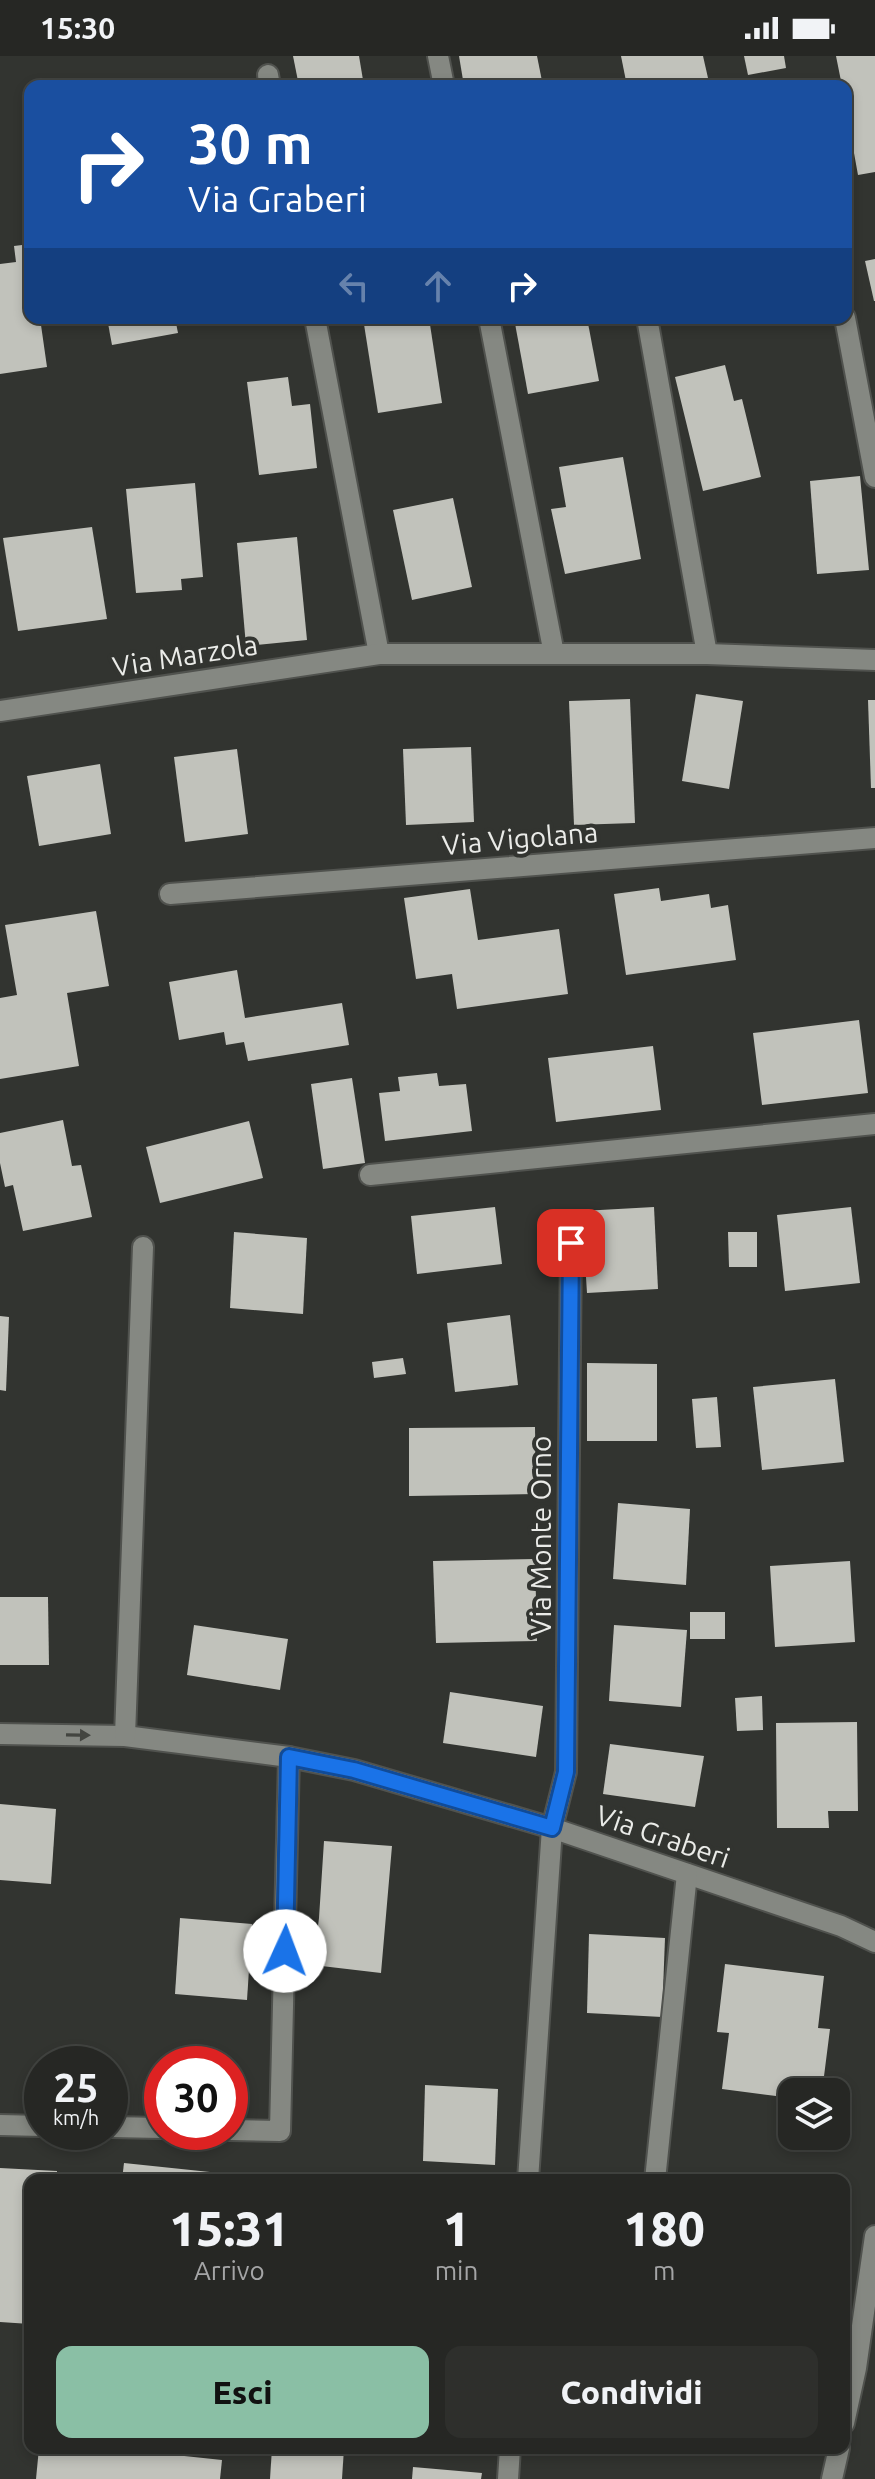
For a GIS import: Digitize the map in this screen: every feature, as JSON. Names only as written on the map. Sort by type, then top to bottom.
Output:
[{"type":"street","points":[[438,56],[443,80]]},
{"type":"street","points":[[316,324],[379,654]]},
{"type":"street","points":[[490,324],[554,654]]},
{"type":"street","points":[[648,324],[707,654]]},
{"type":"street","points":[[846,324],[875,477]]},
{"type":"street","name":"Via Marzola","points":[[0,711],[379,654],[707,654],[875,660]]},
{"type":"street","name":"Via Vigolana","points":[[170,894],[875,838]]},
{"type":"street","points":[[370,1175],[875,1124]]},
{"type":"street","name":"Via Monte Orno","points":[[528,2174],[552,1828],[566,1772],[571,1243]]},
{"type":"street","points":[[125,1736],[143,1247]]},
{"type":"street","name":"Via Graberi","points":[[0,1734],[125,1736],[289,1757],[354,1770],[552,1828],[841,1926],[875,1942]]},
{"type":"street","points":[[248,2130],[280,2131],[289,1757]]},
{"type":"street","points":[[656,2174],[687,1874]]},
{"type":"street","points":[[0,2125],[24,2126]]},
{"type":"street","points":[[850,2396],[875,2236]]},
{"type":"street","points":[[508,2479],[510,2454]]},
{"type":"street","points":[[832,2479],[838,2454]]},
{"type":"building","points":[[293,56],[359,56],[363,80],[298,80]]},
{"type":"building","points":[[459,56],[537,56],[542,80],[463,80]]},
{"type":"building","points":[[621,56],[703,56],[708,78],[698,80],[626,80]]},
{"type":"building","points":[[744,56],[784,56],[786,68],[748,75]]},
{"type":"building","points":[[836,56],[875,56],[875,172],[858,175],[852,142],[852,80],[841,80]]},
{"type":"building","points":[[24,245],[24,324],[41,324],[47,367],[0,374],[0,264],[16,262],[14,246]]},
{"type":"building","points":[[875,259],[875,301],[874,301],[865,261]]},
{"type":"building","points":[[108,324],[176,324],[178,333],[112,345]]},
{"type":"building","points":[[364,324],[430,324],[442,403],[378,413]]},
{"type":"building","points":[[515,324],[588,324],[599,381],[528,394]]},
{"type":"building","points":[[725,365],[734,401],[742,399],[761,477],[703,491],[675,377]]},
{"type":"building","points":[[288,377],[292,406],[310,404],[317,468],[259,475],[247,382]]},
{"type":"building","points":[[623,457],[641,559],[565,574],[551,509],[566,507],[559,467]]},
{"type":"building","points":[[860,476],[869,570],[817,574],[810,481]]},
{"type":"building","points":[[195,483],[203,577],[181,579],[182,590],[136,593],[126,489]]},
{"type":"building","points":[[453,498],[472,587],[412,600],[393,510]]},
{"type":"building","points":[[92,527],[107,619],[18,631],[3,538]]},
{"type":"building","points":[[297,537],[307,640],[246,646],[237,543]]},
{"type":"building","points":[[696,694],[743,701],[729,789],[682,781]]},
{"type":"building","points":[[630,699],[635,823],[574,825],[569,701]]},
{"type":"building","points":[[868,700],[875,700],[875,788],[871,788]]},
{"type":"building","points":[[471,747],[474,822],[406,825],[403,749]]},
{"type":"building","points":[[237,749],[248,834],[185,842],[174,757]]},
{"type":"building","points":[[100,764],[111,834],[39,846],[27,776]]},
{"type":"building","points":[[659,888],[661,901],[709,894],[711,908],[728,905],[736,960],[626,975],[614,894]]},
{"type":"building","points":[[470,889],[478,940],[559,929],[568,994],[457,1009],[452,974],[416,979],[404,898]]},
{"type":"building","points":[[96,911],[109,986],[67,993],[79,1066],[0,1079],[0,998],[17,995],[5,925]]},
{"type":"building","points":[[237,970],[245,1018],[342,1003],[349,1045],[248,1061],[244,1042],[226,1045],[224,1032],[179,1040],[169,982]]},
{"type":"building","points":[[859,1020],[868,1093],[762,1105],[753,1033]]},
{"type":"building","points":[[653,1046],[661,1110],[556,1122],[548,1058]]},
{"type":"building","points":[[437,1073],[439,1086],[466,1084],[472,1131],[385,1141],[379,1093],[400,1091],[398,1077]]},
{"type":"building","points":[[352,1078],[365,1163],[323,1169],[311,1084]]},
{"type":"building","points":[[63,1120],[72,1166],[81,1165],[92,1217],[23,1231],[13,1185],[5,1187],[0,1163],[0,1133]]},
{"type":"building","points":[[249,1121],[263,1178],[160,1203],[146,1147]]},
{"type":"building","points":[[495,1207],[502,1264],[417,1274],[411,1216]]},
{"type":"building","points":[[654,1207],[658,1289],[587,1293],[582,1211]]},
{"type":"building","points":[[851,1207],[860,1283],[785,1291],[777,1215]]},
{"type":"building","points":[[234,1232],[307,1238],[303,1314],[230,1308]]},
{"type":"building","points":[[728,1232],[757,1232],[757,1267],[729,1267]]},
{"type":"building","points":[[510,1315],[518,1385],[455,1392],[447,1323]]},
{"type":"building","points":[[0,1316],[9,1317],[6,1391],[0,1390]]},
{"type":"building","points":[[403,1358],[406,1374],[374,1378],[372,1362]]},
{"type":"building","points":[[587,1363],[657,1364],[657,1441],[587,1441]]},
{"type":"building","points":[[835,1379],[844,1462],[762,1470],[753,1387]]},
{"type":"building","points":[[717,1397],[721,1447],[696,1448],[692,1399]]},
{"type":"building","points":[[535,1427],[536,1494],[409,1496],[409,1428]]},
{"type":"building","points":[[618,1503],[690,1509],[686,1585],[613,1579]]},
{"type":"building","points":[[535,1559],[537,1641],[436,1643],[433,1561]]},
{"type":"building","points":[[850,1561],[855,1642],[775,1647],[770,1566]]},
{"type":"building","points":[[0,1597],[48,1597],[49,1665],[0,1665]]},
{"type":"building","points":[[690,1612],[725,1612],[725,1639],[690,1639]]},
{"type":"building","points":[[194,1625],[288,1639],[280,1690],[187,1675]]},
{"type":"building","points":[[614,1625],[687,1630],[681,1707],[609,1701]]},
{"type":"building","points":[[450,1692],[543,1706],[536,1757],[443,1743]]},
{"type":"building","points":[[762,1696],[763,1730],[737,1731],[735,1698]]},
{"type":"building","points":[[857,1722],[858,1811],[828,1811],[829,1828],[777,1828],[776,1723]]},
{"type":"building","points":[[610,1744],[704,1756],[695,1807],[603,1794]]},
{"type":"building","points":[[0,1804],[56,1809],[51,1884],[0,1880]]},
{"type":"building","points":[[324,1841],[392,1846],[381,1973],[313,1965]]},
{"type":"building","points":[[180,1918],[252,1924],[247,2000],[175,1994]]},
{"type":"building","points":[[589,1934],[665,1938],[662,2017],[587,2013]]},
{"type":"building","points":[[725,1964],[824,1976],[818,2028],[830,2029],[824,2078],[778,2078],[778,2096],[722,2089],[729,2033],[717,2032]]},
{"type":"building","points":[[425,2085],[498,2089],[495,2165],[423,2161]]},
{"type":"building","points":[[124,2163],[229,2174],[123,2174]]},
{"type":"building","points":[[0,2168],[57,2171],[57,2174],[24,2174],[24,2324],[0,2322]]},
{"type":"building","points":[[38,2454],[166,2454],[222,2460],[220,2479],[36,2479]]},
{"type":"building","points":[[272,2454],[344,2454],[342,2479],[270,2479]]},
{"type":"building","points":[[413,2467],[482,2473],[481,2479],[412,2479]]},
{"type":"route","points":[[285,1951],[289,1757],[354,1770],[552,1828],[566,1772],[571,1243]]}]
